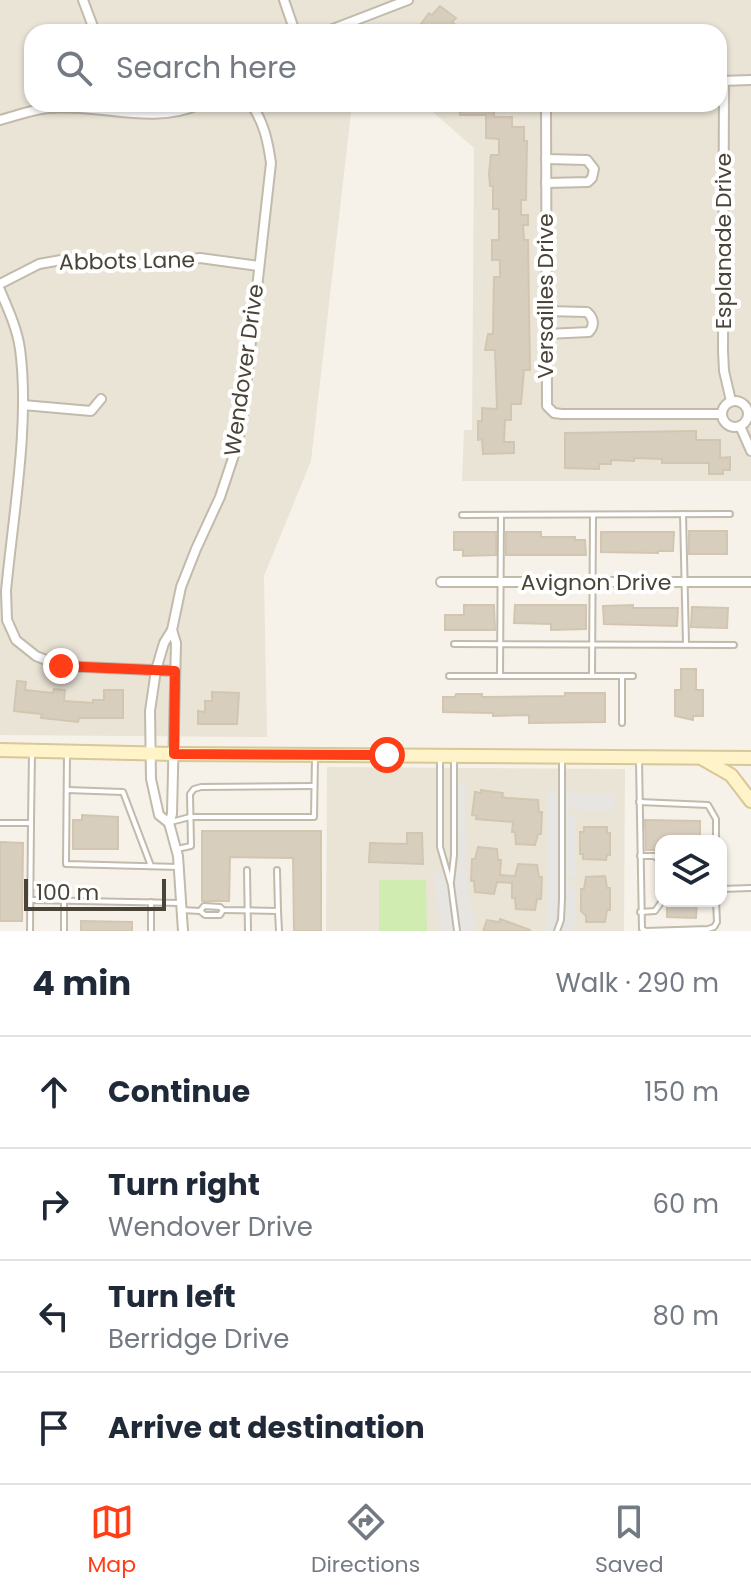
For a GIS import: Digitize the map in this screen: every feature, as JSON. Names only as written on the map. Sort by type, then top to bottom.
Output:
[{"type":"main road","points":[[0,750],[751,758]]},
{"type":"main road","points":[[700,758],[731,775],[751,801]]},
{"type":"street","points":[[83,0],[92,24]]},
{"type":"street","points":[[284,0],[292,24]]},
{"type":"street","points":[[346,24],[408,0]]},
{"type":"street","points":[[727,81],[751,80]]},
{"type":"street","points":[[0,120],[33,112]]},
{"type":"street","points":[[133,112],[149,115],[163,112]]},
{"type":"street","name":"Wendover Drive","points":[[169,823],[159,815],[155,804],[150,711],[156,670],[164,643],[172,630],[181,587],[220,497],[237,446],[271,163],[257,112]]},
{"type":"street","name":"Versailles Drive","points":[[546,112],[547,406],[554,413],[721,414]]},
{"type":"street","name":"Esplanade Drive","points":[[721,112],[723,351],[731,401]]},
{"type":"street","points":[[546,159],[587,160],[594,169],[588,182],[546,183]]},
{"type":"street","name":"Abbots Lane","points":[[0,287],[39,264],[72,258],[150,265],[200,258],[259,266]]},
{"type":"street","points":[[0,287],[19,347],[23,405],[6,591],[7,620],[16,640],[36,656],[61,666],[175,671]]},
{"type":"street","points":[[546,311],[587,312],[593,323],[589,332],[582,334],[546,334]]},
{"type":"street","points":[[23,405],[91,411],[101,399]]},
{"type":"street","points":[[731,401],[742,403],[749,412],[740,426],[727,425],[721,414],[731,401]]},
{"type":"street","points":[[740,426],[751,451]]},
{"type":"street","name":"Avignon Drive","points":[[441,582],[751,582]]},
{"type":"street","name":"Wendover Drive","points":[[169,823],[176,643],[172,630]]},
{"type":"street","points":[[169,823],[179,867],[183,931]]},
{"type":"lane","points":[[683,514],[686,645]]},
{"type":"lane","points":[[462,515],[730,514]]},
{"type":"lane","points":[[500,676],[501,515]]},
{"type":"lane","points":[[592,676],[593,515]]},
{"type":"lane","points":[[454,644],[734,645]]},
{"type":"lane","points":[[449,676],[633,676]]},
{"type":"lane","points":[[622,676],[622,723]]},
{"type":"lane","points":[[30,931],[32,751]]},
{"type":"lane","points":[[67,752],[66,864],[179,867]]},
{"type":"lane","points":[[169,823],[190,817],[314,817],[315,755]]},
{"type":"lane","points":[[440,755],[440,847],[451,885],[457,931]]},
{"type":"lane","points":[[451,885],[454,855],[453,755]]},
{"type":"lane","points":[[557,931],[562,899],[562,757]]},
{"type":"lane","points":[[639,757],[641,924],[646,931],[708,929],[717,922],[716,907]]},
{"type":"lane","points":[[175,849],[191,846],[190,794],[194,789],[314,786]]},
{"type":"lane","points":[[67,790],[123,792],[151,866]]},
{"type":"lane","points":[[639,802],[708,805],[716,819],[716,835]]},
{"type":"lane","points":[[0,823],[31,823]]},
{"type":"lane","points":[[640,856],[655,857]]},
{"type":"lane","points":[[247,870],[248,931]]},
{"type":"lane","points":[[277,870],[279,931]]},
{"type":"lane","points":[[727,889],[751,888]]},
{"type":"lane","points":[[31,900],[151,902],[200,911],[204,906],[223,910],[278,911]]},
{"type":"lane","points":[[64,900],[64,931]]},
{"type":"lane","points":[[151,902],[151,931]]},
{"type":"lane","points":[[640,912],[655,911],[658,907]]},
{"type":"shaded area","points":[[0,0],[751,0],[751,481],[462,481],[464,430],[472,430],[474,148],[434,113],[727,112],[727,24],[24,24],[24,112],[351,112],[311,461],[264,576],[267,737],[0,735]]},
{"type":"shaded area","points":[[327,767],[625,769],[624,931],[326,931]]},
{"type":"shaded area","points":[[457,782],[465,783],[467,894],[475,921],[474,931],[442,931],[433,874],[459,872]]},
{"type":"shaded area","points":[[548,789],[568,789],[573,793],[614,793],[614,812],[579,811],[576,804],[568,808],[571,815],[576,815],[576,876],[568,878],[570,883],[575,884],[576,919],[572,931],[543,931],[548,920]]},
{"type":"green space","points":[[379,880],[426,880],[427,931],[379,931]]},
{"type":"building","points":[[440,6],[456,18],[452,22],[454,24],[421,24],[429,13],[432,15]]},
{"type":"building","points":[[460,112],[494,112],[494,117],[512,117],[512,127],[524,127],[524,141],[527,141],[526,200],[521,200],[521,215],[528,215],[528,225],[523,225],[524,240],[528,240],[530,370],[524,370],[521,404],[511,404],[511,420],[505,420],[504,442],[514,442],[514,453],[483,454],[482,439],[478,440],[482,408],[497,409],[495,350],[485,350],[488,334],[493,334],[494,277],[500,277],[500,260],[492,260],[492,240],[499,240],[499,209],[493,209],[493,186],[490,186],[489,173],[491,155],[499,155],[499,139],[486,138],[486,115],[460,115]]},
{"type":"building","points":[[696,431],[696,440],[720,440],[720,458],[730,457],[730,470],[723,470],[723,474],[709,474],[709,463],[662,463],[662,459],[634,458],[634,461],[611,460],[611,464],[599,464],[599,469],[565,468],[565,433]]},
{"type":"building","points":[[689,531],[727,531],[727,554],[689,554]]},
{"type":"building","points":[[454,532],[496,532],[496,555],[463,556],[463,550],[454,550]]},
{"type":"building","points":[[506,532],[541,532],[541,537],[575,537],[575,540],[585,540],[586,555],[506,555]]},
{"type":"building","points":[[601,532],[674,532],[673,551],[601,552]]},
{"type":"building","points":[[464,605],[494,605],[495,630],[445,630],[445,615],[464,615]]},
{"type":"building","points":[[515,605],[586,605],[586,629],[551,630],[551,624],[514,623]]},
{"type":"building","points":[[633,605],[633,608],[678,608],[677,626],[604,624],[603,606]]},
{"type":"building","points":[[692,607],[728,608],[727,628],[691,627]]},
{"type":"building","points":[[681,669],[696,669],[696,690],[703,690],[703,716],[693,716],[693,720],[675,716],[675,690],[681,690]]},
{"type":"building","points":[[17,681],[26,682],[25,690],[53,693],[54,689],[65,690],[64,701],[93,703],[93,700],[104,700],[104,690],[123,690],[123,718],[79,718],[78,722],[14,711]]},
{"type":"building","points":[[212,692],[239,693],[237,724],[198,724],[198,711],[205,712],[205,701],[212,701]]},
{"type":"building","points":[[565,693],[605,693],[605,722],[529,723],[529,715],[443,712],[443,697],[455,697],[456,694],[482,694],[482,697],[565,696]]},
{"type":"building","points":[[481,790],[503,793],[502,797],[507,798],[538,800],[539,812],[542,812],[541,834],[538,834],[535,845],[516,844],[513,822],[476,819],[477,816],[472,815],[475,792],[481,793]]},
{"type":"building","points":[[82,815],[118,817],[118,849],[73,849],[73,820],[82,820]]},
{"type":"building","points":[[645,820],[700,821],[700,835],[655,835],[655,850],[646,850]]},
{"type":"building","points":[[584,827],[607,827],[610,855],[606,860],[583,859],[583,854],[580,854],[580,832],[584,832]]},
{"type":"building","points":[[202,831],[321,831],[321,931],[294,931],[293,858],[230,857],[229,901],[202,901]]},
{"type":"building","points":[[407,833],[422,833],[423,864],[369,862],[370,843],[407,844]]},
{"type":"building","points":[[0,842],[23,843],[22,921],[0,921]]},
{"type":"building","points":[[478,847],[497,849],[498,860],[501,860],[500,875],[515,876],[518,864],[537,865],[539,877],[542,877],[541,899],[537,899],[535,910],[516,909],[512,883],[497,882],[494,894],[475,892],[474,881],[471,881],[472,859],[475,859]]},
{"type":"building","points":[[605,876],[607,888],[610,888],[610,910],[607,910],[605,922],[586,922],[586,916],[581,911],[581,889],[584,889],[586,877]]},
{"type":"building","points":[[667,907],[697,907],[696,918],[667,917]]},
{"type":"building","points":[[500,919],[530,931],[483,931],[487,920],[499,922]]},
{"type":"building","points":[[81,921],[132,922],[132,931],[81,931]]},
{"type":"route","points":[[61,666],[175,671],[174,754],[387,755]]}]
